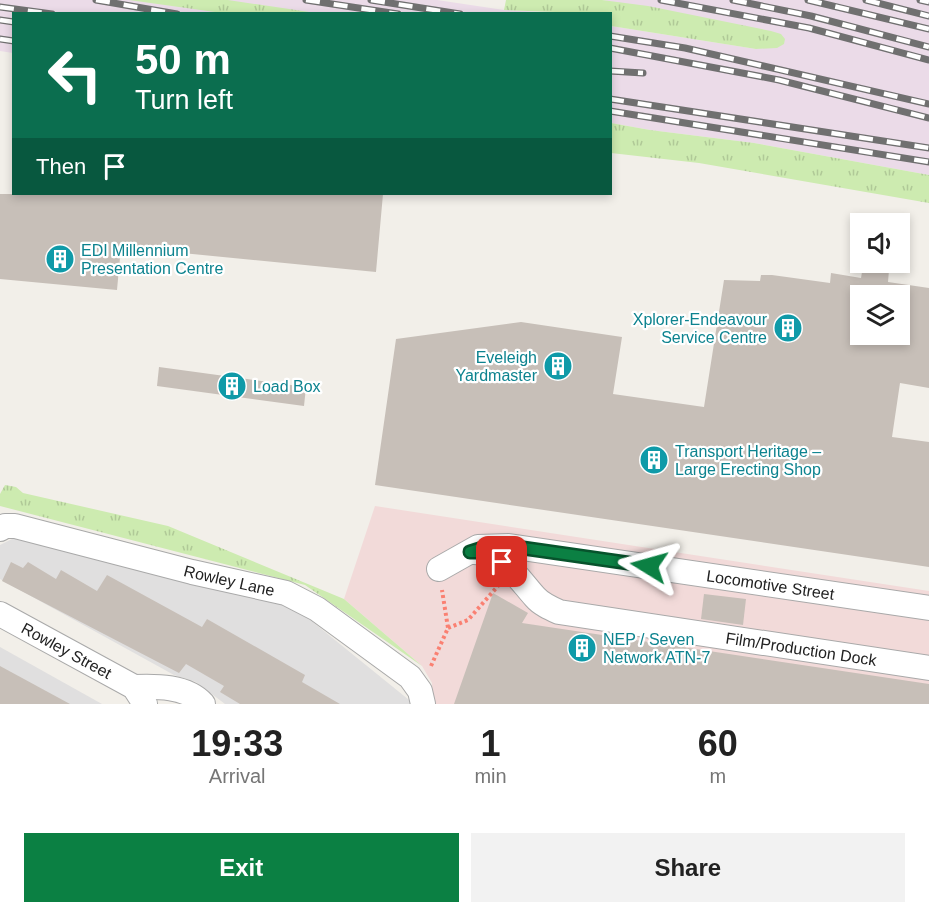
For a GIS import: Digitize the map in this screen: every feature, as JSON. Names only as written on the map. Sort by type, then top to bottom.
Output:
[{"type":"street","name":"Rowley Lane","points":[[0,529],[5,526],[15,526],[286,594],[326,616],[410,677],[421,698]]},
{"type":"street","name":"Locomotive Street","points":[[439,569],[470,552],[492,545],[509,546],[929,608]]},
{"type":"street","name":"Film/Production Dock","points":[[470,552],[479,552],[502,562],[523,580],[535,597],[559,612],[929,668]]},
{"type":"street","name":"Rowley Street","points":[[0,614],[140,696],[154,686],[174,689],[203,704]]},
{"type":"path","points":[[421,698],[448,628],[439,569]]},
{"type":"shaded area","points":[[0,0],[437,0],[504,10],[537,12],[12,12],[12,53],[0,51]]},
{"type":"shaded area","points":[[602,0],[929,0],[929,175],[754,143],[612,123],[612,26],[756,49],[692,16]]},
{"type":"shaded area","points":[[375,506],[929,591],[929,704],[433,704],[432,683],[422,666],[344,599]]},
{"type":"shaded area","points":[[14,538],[293,606],[414,704],[225,704],[196,682],[174,675],[0,579],[0,545]]},
{"type":"shaded area","points":[[0,647],[102,704],[0,704]]},
{"type":"green space","points":[[129,0],[228,0],[309,12],[215,12]]},
{"type":"green space","points":[[506,0],[602,0],[648,6],[771,31],[781,34],[785,39],[784,44],[777,48],[756,49],[612,26],[612,12],[504,10]]},
{"type":"green space","points":[[612,123],[754,143],[929,175],[929,203],[699,163],[612,153]]},
{"type":"green space","points":[[5,485],[16,487],[23,493],[168,526],[344,599],[422,666],[305,585],[0,506],[0,494]]},
{"type":"building","points":[[0,194],[383,195],[376,272],[121,247],[117,290],[0,279]]},
{"type":"building","name":"Transport Heritage – Large Erecting Shop","points":[[831,273],[861,278],[862,273],[889,273],[888,282],[908,285],[850,285],[850,345],[910,345],[910,285],[929,288],[929,388],[900,383],[892,437],[929,442],[929,567],[375,485],[396,339],[521,322],[622,337],[613,394],[704,407],[724,280],[760,281],[761,275],[772,275],[830,283]]},
{"type":"building","name":"Load Box","points":[[159,367],[306,387],[304,406],[157,386]]},
{"type":"building","points":[[11,562],[23,568],[28,562],[56,579],[61,570],[97,591],[107,575],[202,627],[207,619],[305,675],[302,682],[340,704],[240,704],[220,692],[224,686],[186,664],[179,673],[2,581]]},
{"type":"building","name":"NEP / Seven Network ATN-7","points":[[493,593],[528,613],[522,623],[929,684],[929,704],[454,704]]},
{"type":"building","points":[[704,594],[746,599],[743,625],[701,619]]},
{"type":"building","points":[[0,666],[70,704],[0,704]]},
{"type":"railway","points":[[96,0],[165,12]]},
{"type":"railway","points":[[306,0],[385,12]]},
{"type":"railway","points":[[371,0],[447,12]]},
{"type":"railway","points":[[661,0],[809,28],[929,60]]},
{"type":"railway","points":[[733,0],[811,16],[929,47]]},
{"type":"railway","points":[[808,0],[929,29]]},
{"type":"railway","points":[[866,0],[929,16]]},
{"type":"railway","points":[[920,0],[929,2]]},
{"type":"railway","points":[[0,7],[37,12]]},
{"type":"railway","points":[[0,20],[12,22]]},
{"type":"railway","points":[[612,36],[685,48],[929,104]]},
{"type":"railway","points":[[0,39],[12,41]]},
{"type":"railway","points":[[612,48],[779,80],[929,118]]},
{"type":"railway","points":[[612,71],[643,73]]},
{"type":"railway","points":[[612,99],[929,148]]},
{"type":"railway","points":[[612,111],[929,162]]},
{"type":"place","name":"EDI Millennium Presentation Centre","points":[[60,259]]},
{"type":"place","name":"Xplorer-Endeavour Service Centre","points":[[788,328]]},
{"type":"place","name":"Eveleigh Yardmaster","points":[[558,366]]},
{"type":"place","name":"Load Box","points":[[232,386]]},
{"type":"place","name":"Transport Heritage – Large Erecting Shop","points":[[654,460]]},
{"type":"place","name":"NEP / Seven Network ATN-7","points":[[582,648]]},
{"type":"route","points":[[502,562],[489,555],[470,552],[478,547],[509,546],[649,566]]}]
